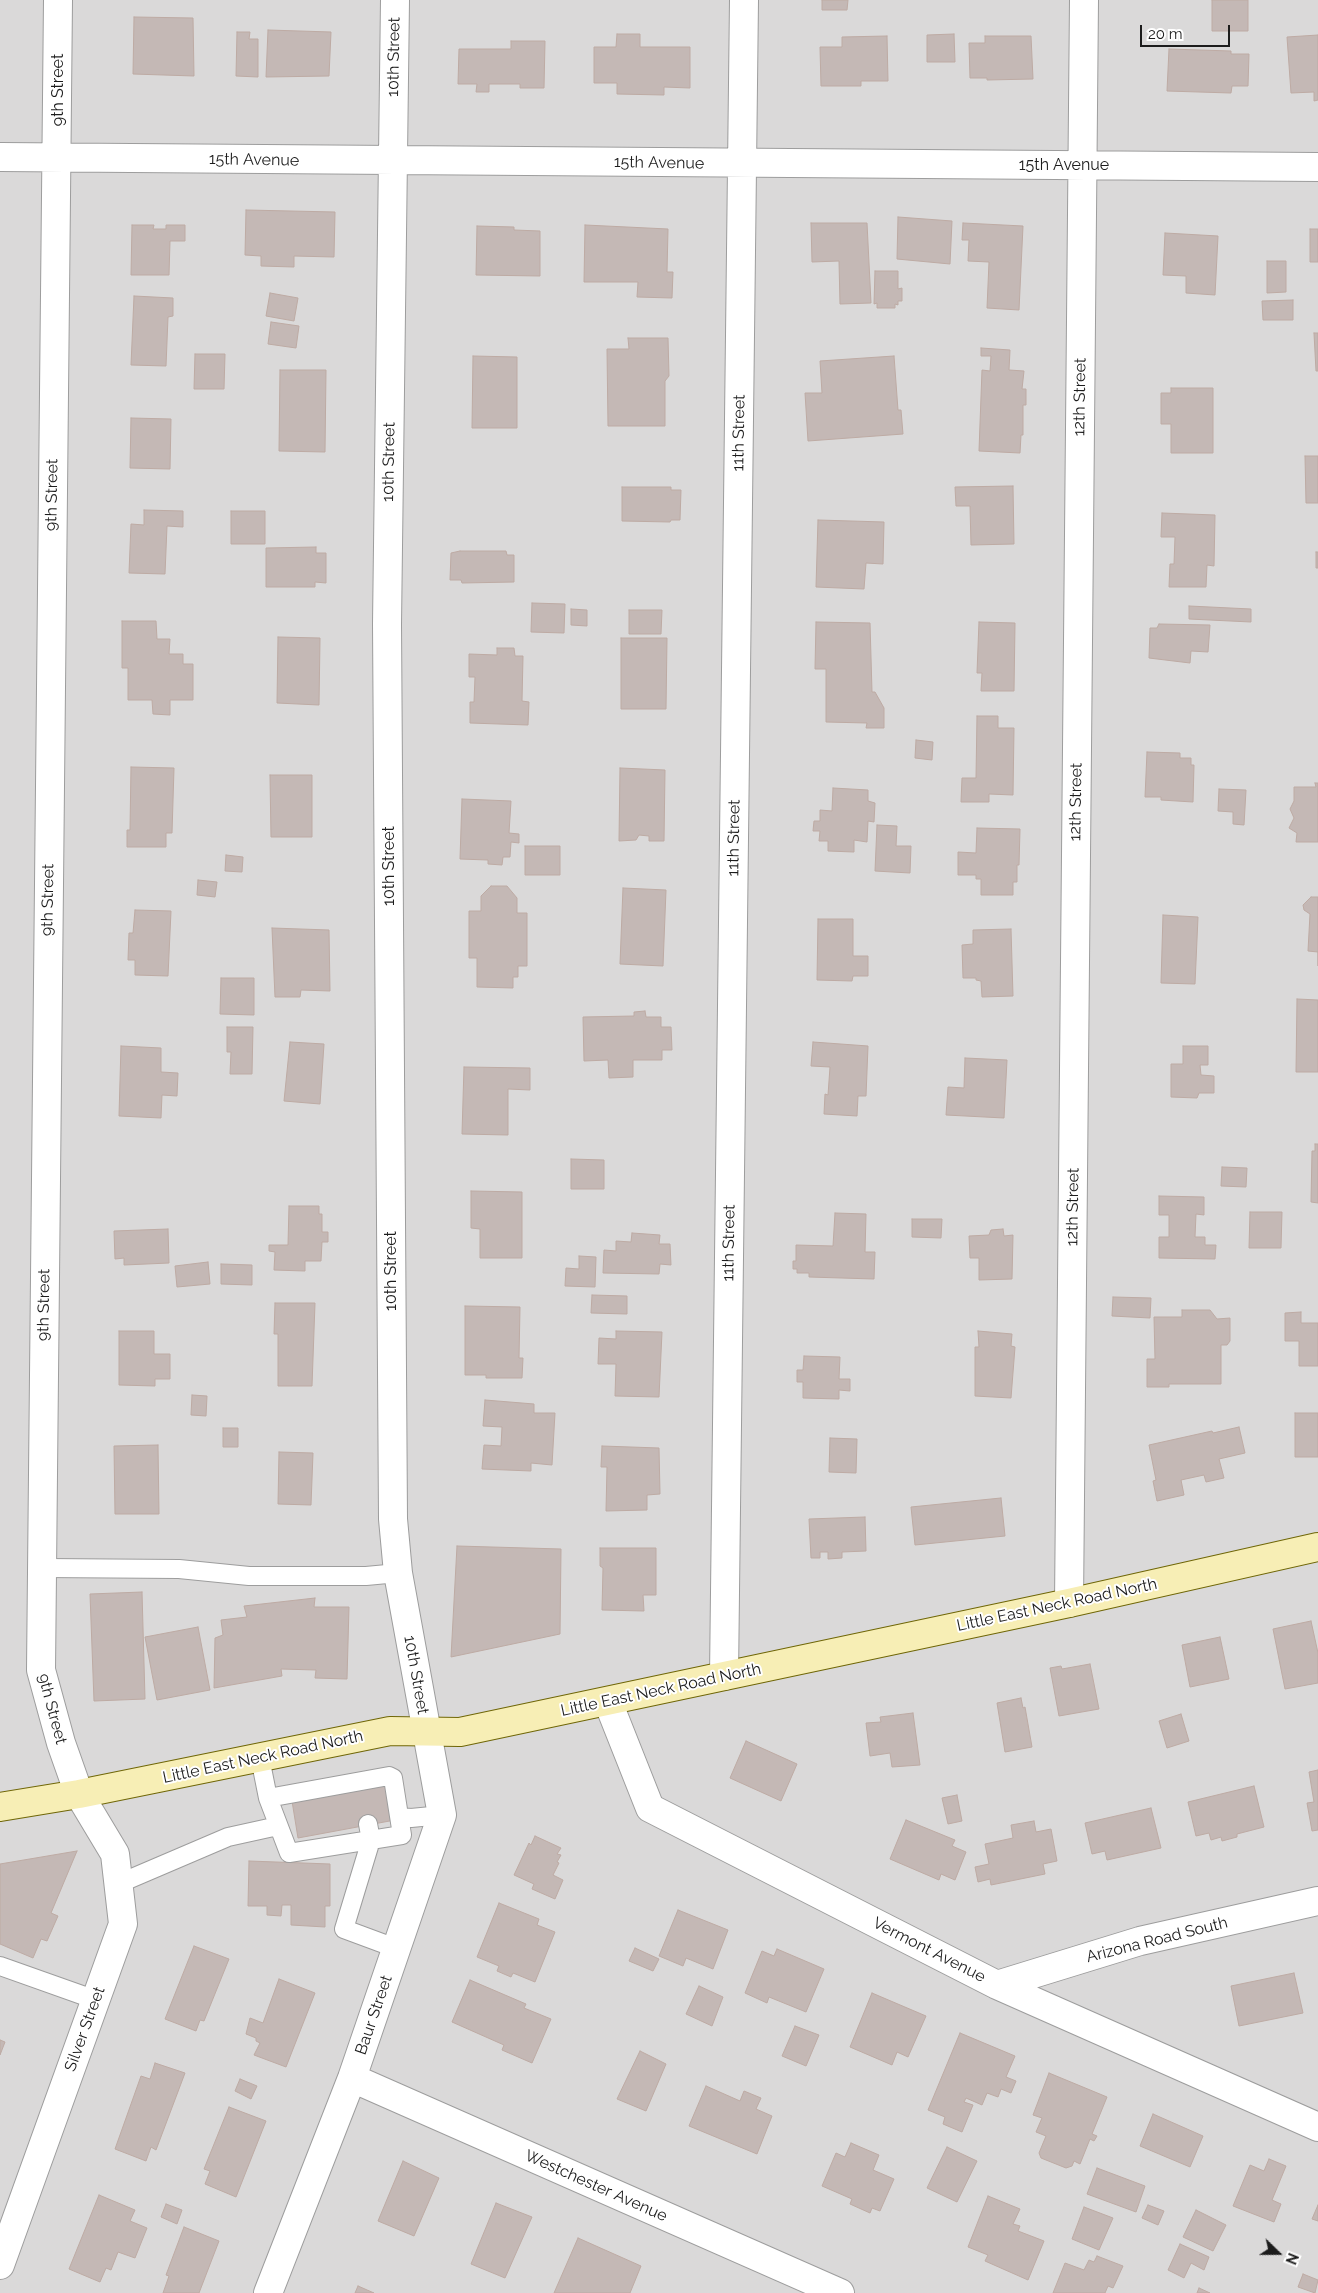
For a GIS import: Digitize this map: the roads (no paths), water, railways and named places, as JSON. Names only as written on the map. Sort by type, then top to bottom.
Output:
[{"type":"main road","name":"Little East Neck Road North","points":[[0,1807],[80,1794],[390,1731],[426,1730],[460,1732],[1069,1603],[1318,1547]]},
{"type":"street","name":"9th Street","points":[[58,0],[58,158],[51,555],[44,1568],[41,1670],[61,1743],[80,1794]]},
{"type":"street","name":"10th Street","points":[[395,0],[387,624],[392,1509],[398,1573],[426,1730]]},
{"type":"street","name":"11th Street","points":[[724,1676],[744,0]]},
{"type":"street","name":"12th Street","points":[[1069,1603],[1084,0]]},
{"type":"street","name":"15th Avenue","points":[[0,157],[1318,167]]},
{"type":"street","name":"Vermont Avenue","points":[[608,1702],[650,1808],[997,1985],[1318,2127]]},
{"type":"street","name":"Baur Street","points":[[268,2293],[352,2078],[398,1949],[442,1815],[426,1730]]},
{"type":"street","name":"Silver Street","points":[[0,2265],[123,1924],[115,1854],[80,1794]]},
{"type":"street","name":"Arizona Road South","points":[[997,1985],[1140,1941],[1318,1901]]},
{"type":"street","name":"Westchester Avenue","points":[[352,2078],[840,2293]]},
{"type":"lane","points":[[44,1568],[179,1569],[249,1576],[366,1576],[398,1573]]},
{"type":"lane","points":[[260,1758],[268,1798],[289,1854],[331,1839],[370,1832],[402,1835],[393,1778],[389,1776],[362,1784],[268,1798]]},
{"type":"lane","points":[[400,1817],[411,1818],[442,1815]]},
{"type":"lane","points":[[118,1884],[228,1837],[278,1826]]},
{"type":"lane","points":[[370,1832],[344,1929],[398,1949]]},
{"type":"lane","points":[[0,1966],[96,2000]]}]
